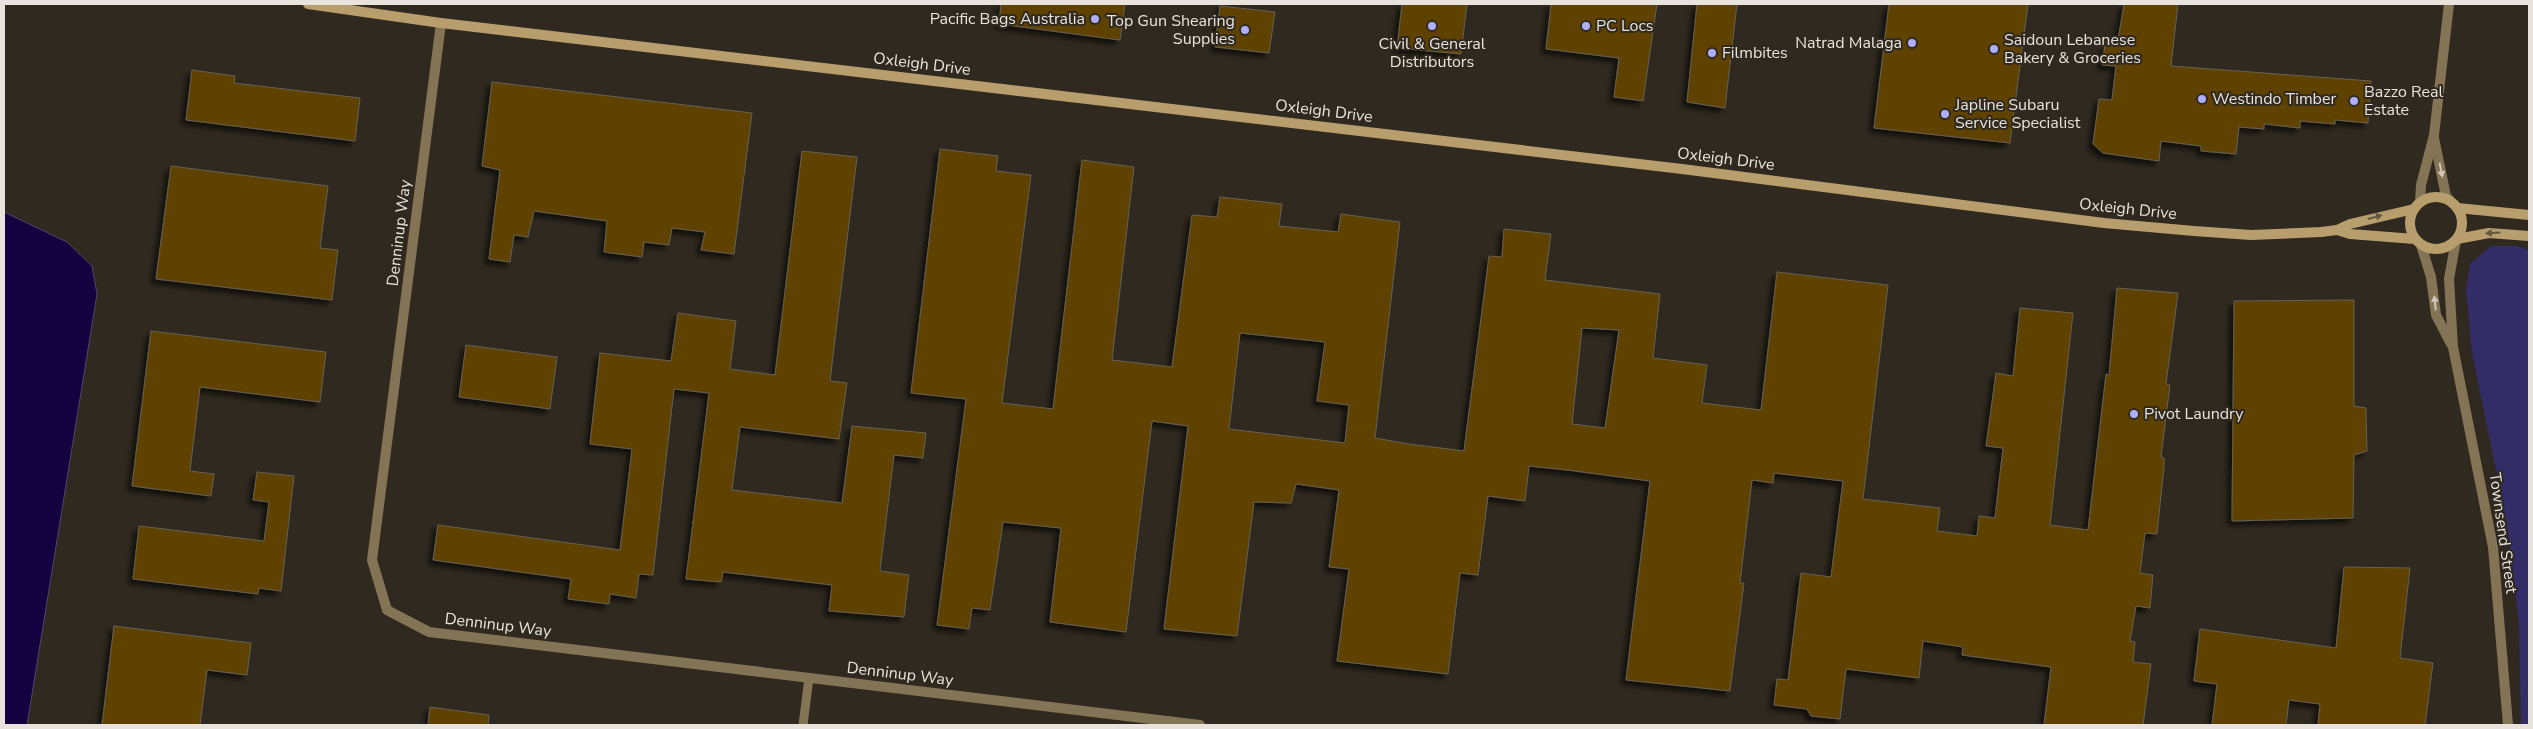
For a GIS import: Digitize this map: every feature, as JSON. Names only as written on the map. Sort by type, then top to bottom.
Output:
[{"type":"street","name":"Oxleigh Drive","points":[[308,4],[440,23],[1672,167],[2104,222],[2251,235],[2337,230],[2357,222],[2417,206]]},
{"type":"street","points":[[2449,4],[2434,135],[2420,185],[2417,206],[2410,224],[2418,242],[2436,250],[2444,248],[2456,240],[2490,232],[2529,236]]},
{"type":"street","name":"Denninup Way","points":[[440,23],[372,560],[387,610],[429,632],[1200,725]]},
{"type":"street","points":[[2434,135],[2446,196],[2455,206],[2462,224],[2456,240]]},
{"type":"street","points":[[2417,206],[2437,197],[2455,206],[2529,215]]},
{"type":"street","name":"Oxleigh Drive","points":[[2337,230],[2350,234],[2418,242]]},
{"type":"street","name":"Townsend Street","points":[[2456,240],[2449,279],[2453,347],[2493,546],[2508,725]]},
{"type":"street","name":"Townsend Street","points":[[2418,242],[2431,277],[2436,316],[2453,347]]},
{"type":"lane","points":[[803,725],[809,678]]},
{"type":"shaded area","points":[[4,212],[67,242],[92,266],[97,294],[27,725],[4,725]]},
{"type":"shaded area","points":[[2491,246],[2517,246],[2529,250],[2529,725],[2521,725],[2519,624],[2507,524],[2472,353],[2466,291],[2470,264]]},
{"type":"building","points":[[1001,4],[1125,4],[1120,40],[999,24]]},
{"type":"building","name":"Civil & General Distributors","points":[[1402,4],[1467,4],[1461,54],[1397,48]]},
{"type":"building","points":[[1551,4],[1657,4],[1643,101],[1614,97],[1619,58],[1546,49]]},
{"type":"building","name":"Filmbites","points":[[1697,4],[1737,4],[1725,108],[1687,102]]},
{"type":"building","points":[[1889,4],[2028,4],[2010,143],[1874,128]]},
{"type":"building","points":[[2124,4],[2178,4],[2171,66],[2371,81],[2368,123],[2335,120],[2335,124],[2300,121],[2300,128],[2264,124],[2264,129],[2239,127],[2236,154],[2201,151],[2201,146],[2161,141],[2159,161],[2103,153],[2093,144],[2099,99],[2112,100],[2116,66],[2102,65],[2105,45],[2117,46]]},
{"type":"building","name":"Top Gun Shearing Supplies","points":[[1220,6],[1275,12],[1269,53],[1215,47]]},
{"type":"building","points":[[192,70],[235,76],[234,83],[360,98],[355,141],[186,120]]},
{"type":"building","points":[[492,82],[752,113],[734,254],[701,250],[705,232],[672,228],[669,245],[644,242],[642,257],[604,252],[607,221],[534,211],[528,237],[514,235],[510,262],[489,259],[500,170],[482,166]]},
{"type":"building","points":[[940,149],[998,156],[996,171],[1031,175],[1002,403],[1053,409],[1082,160],[1134,167],[1112,360],[1172,367],[1192,215],[1217,217],[1220,197],[1282,204],[1279,226],[1338,232],[1341,214],[1400,222],[1375,438],[1409,444],[1464,451],[1489,256],[1502,257],[1504,229],[1551,234],[1545,280],[1660,294],[1653,358],[1707,365],[1702,403],[1761,410],[1777,272],[1888,285],[1863,499],[1940,508],[1937,531],[1977,536],[1979,516],[1995,518],[2003,448],[1986,446],[1996,373],[2013,376],[2020,308],[2073,313],[2050,525],[2088,530],[2106,374],[2109,375],[2117,288],[2178,293],[2166,384],[2170,385],[2161,457],[2164,458],[2164,467],[2157,534],[2145,533],[2140,573],[2153,575],[2150,608],[2136,606],[2130,641],[2135,642],[2133,662],[2151,664],[2143,725],[2044,725],[2051,667],[1962,655],[1963,647],[1923,641],[1919,678],[1846,669],[1840,719],[1811,716],[1807,709],[1774,705],[1777,679],[1788,680],[1801,573],[1831,577],[1843,481],[1774,473],[1773,483],[1752,480],[1740,583],[1744,583],[1730,691],[1626,680],[1650,481],[1567,470],[1529,466],[1525,501],[1488,496],[1478,575],[1460,573],[1448,674],[1337,661],[1349,569],[1329,567],[1339,490],[1296,484],[1291,503],[1254,502],[1237,636],[1164,629],[1188,426],[1152,421],[1126,632],[1050,622],[1061,528],[1003,522],[990,610],[972,608],[969,629],[937,625],[966,399],[911,393]],"holes":[[[1582,328],[1619,330],[1605,428],[1572,424]],[[1240,333],[1325,342],[1317,401],[1349,405],[1345,443],[1229,429]]]},
{"type":"building","points":[[802,151],[857,157],[830,381],[847,383],[839,439],[740,427],[732,490],[842,503],[852,426],[926,433],[923,458],[894,455],[880,571],[909,575],[904,617],[829,611],[832,585],[723,572],[721,582],[686,579],[709,393],[674,389],[653,575],[639,574],[636,598],[610,594],[609,604],[568,599],[571,579],[433,560],[438,525],[620,550],[632,449],[590,444],[600,353],[671,361],[678,313],[736,321],[730,369],[775,375]]},
{"type":"building","points":[[171,166],[328,186],[320,248],[338,250],[332,300],[156,279]]},
{"type":"building","points":[[2354,300],[2354,406],[2366,408],[2367,451],[2354,455],[2353,518],[2232,521],[2234,301]]},
{"type":"building","points":[[151,331],[326,352],[320,402],[200,387],[190,471],[214,474],[211,496],[132,486]]},
{"type":"building","points":[[466,345],[557,357],[550,409],[459,397]]},
{"type":"building","points":[[257,472],[294,476],[281,591],[259,588],[258,594],[133,579],[139,526],[264,541],[269,502],[253,500]]},
{"type":"building","points":[[2344,567],[2410,568],[2400,658],[2433,663],[2425,725],[2318,725],[2320,704],[2289,700],[2286,725],[2212,725],[2217,684],[2194,681],[2200,629],[2336,648]]},
{"type":"building","points":[[114,626],[251,643],[247,675],[207,670],[200,725],[102,725]]},
{"type":"building","points":[[430,707],[489,715],[488,725],[428,725]]},
{"type":"place","name":"Pacific Bags Australia","points":[[1095,19]]},
{"type":"place","name":"Civil & General Distributors","points":[[1432,26]]},
{"type":"place","name":"PC Locs","points":[[1586,26]]},
{"type":"place","name":"Top Gun Shearing Supplies","points":[[1245,30]]},
{"type":"place","name":"Natrad Malaga","points":[[1912,43]]},
{"type":"place","name":"Saidoun Lebanese Bakery & Groceries","points":[[1994,49]]},
{"type":"place","name":"Filmbites","points":[[1712,53]]},
{"type":"place","name":"Westindo Timber","points":[[2202,99]]},
{"type":"place","name":"Bazzo Real Estate","points":[[2354,101]]},
{"type":"place","name":"Japline Subaru Service Specialist","points":[[1945,114]]},
{"type":"place","name":"Pivot Laundry","points":[[2134,414]]}]
